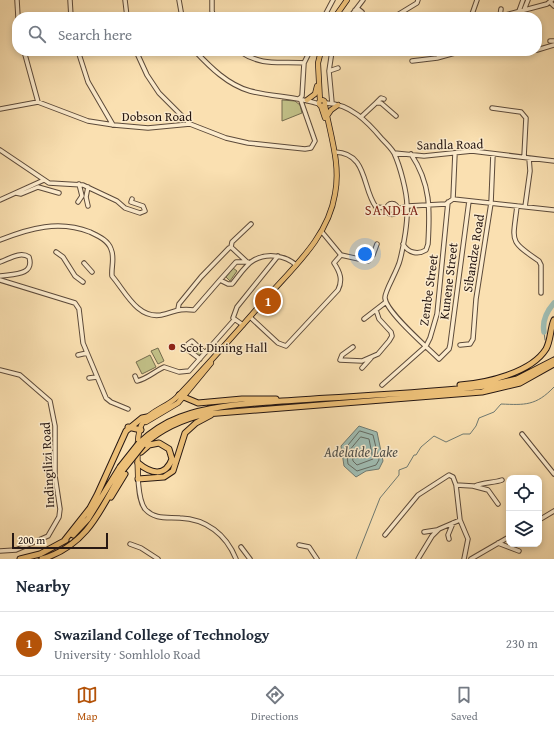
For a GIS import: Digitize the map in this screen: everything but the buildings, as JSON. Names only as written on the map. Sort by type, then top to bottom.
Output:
[{"type":"highway","points":[[434,391],[446,387],[496,379],[530,363],[546,349],[554,320]]},
{"type":"highway","points":[[20,559],[40,554],[64,541],[88,519],[141,444],[154,430],[163,424],[191,413],[226,406],[434,391],[502,384],[517,379],[554,360]]},
{"type":"highway","points":[[141,444],[164,429],[183,420],[214,414],[482,392],[520,383],[554,364]]},
{"type":"highway","points":[[181,396],[198,403],[242,399],[311,399]]},
{"type":"highway","points":[[138,479],[164,477],[169,474],[177,465],[180,447],[185,434],[196,423],[214,414]]},
{"type":"highway","points":[[64,541],[90,508],[128,428],[147,416]]},
{"type":"highway","points":[[128,428],[139,431]]},
{"type":"highway","points":[[42,559],[64,550],[88,530],[100,513],[122,471],[149,445],[159,443],[169,449],[172,459],[167,469],[160,472],[148,471],[138,463]]},
{"type":"main road","points":[[339,12],[347,0]]},
{"type":"main road","points":[[320,56],[318,63],[319,83],[322,103],[329,127]]},
{"type":"main road","points":[[308,100],[315,94],[319,83]]},
{"type":"main road","points":[[139,431],[147,421],[171,408],[296,265],[322,232],[329,217],[336,194],[337,167],[327,117],[322,103]]},
{"type":"main road","points":[[327,117],[330,110],[338,104]]},
{"type":"main road","points":[[138,479],[139,431],[147,416],[168,406],[181,396]]},
{"type":"street","points":[[17,0],[18,12]]},
{"type":"street","points":[[70,0],[71,12]]},
{"type":"street","points":[[125,0],[126,12]]},
{"type":"street","points":[[179,0],[181,12]]},
{"type":"street","points":[[212,0],[212,12]]},
{"type":"street","points":[[327,12],[333,0]]},
{"type":"street","points":[[354,12],[362,0]]},
{"type":"street","points":[[402,12],[417,3],[418,0]]},
{"type":"street","points":[[473,12],[477,0]]},
{"type":"street","points":[[521,11],[523,0]]},
{"type":"street","points":[[521,11],[528,0]]},
{"type":"street","points":[[521,11],[549,3],[554,6]]},
{"type":"street","points":[[356,9],[359,12]]},
{"type":"street","points":[[542,49],[554,45]]},
{"type":"street","points":[[0,109],[38,102],[25,56]]},
{"type":"street","points":[[80,56],[88,82],[114,125]]},
{"type":"street","points":[[138,56],[147,75],[159,93],[190,124]]},
{"type":"street","points":[[200,56],[230,82],[243,88],[322,103],[338,104],[361,117],[394,152],[408,206],[403,244],[396,274],[384,293],[386,302],[398,318],[426,346]]},
{"type":"street","points":[[300,98],[302,96],[304,63],[308,56]]},
{"type":"street","points":[[331,56],[329,71],[332,103]]},
{"type":"street","points":[[412,61],[444,56]]},
{"type":"street","points":[[250,57],[279,64],[304,63]]},
{"type":"street","points":[[329,71],[338,68]]},
{"type":"street","name":"Dobson Road","points":[[38,102],[88,121],[148,128],[190,124],[226,138],[256,145],[305,149],[314,145],[314,135],[300,98]]},
{"type":"street","points":[[361,117],[381,98],[384,98]]},
{"type":"street","points":[[376,103],[381,103],[396,116]]},
{"type":"street","points":[[492,108],[521,112],[526,118],[524,157]]},
{"type":"street","points":[[0,150],[49,183],[79,184],[117,201],[125,208],[140,213],[145,211],[143,206],[131,202],[132,199]]},
{"type":"street","points":[[335,152],[345,152],[351,155],[363,173],[373,203],[376,207],[387,208],[393,204],[398,209]]},
{"type":"street","name":"Sandla Road","points":[[394,152],[429,156],[472,152],[554,161]]},
{"type":"street","points":[[453,199],[455,153]]},
{"type":"street","points":[[403,244],[411,252],[418,253],[426,250],[429,227],[428,204],[423,174],[411,154]]},
{"type":"street","name":"Sibandze Road","points":[[460,345],[470,344],[473,339],[476,299],[491,203],[493,154]]},
{"type":"street","points":[[525,207],[530,171],[529,158]]},
{"type":"street","points":[[0,200],[44,180]]},
{"type":"street","points":[[78,202],[82,196],[79,184]]},
{"type":"street","points":[[16,192],[21,194],[38,187],[59,192]]},
{"type":"street","points":[[88,187],[86,197],[88,206]]},
{"type":"street","points":[[387,208],[391,215],[396,213],[398,209],[408,206],[446,204],[453,199],[554,210]]},
{"type":"street","name":"Kunene Street","points":[[426,346],[438,359],[449,349],[469,201]]},
{"type":"street","name":"Zembe Street","points":[[382,385],[426,346],[430,338],[436,314],[448,202]]},
{"type":"street","points":[[517,206],[513,236],[518,247],[539,261],[541,265],[541,293]]},
{"type":"street","points":[[178,309],[179,304],[201,277],[213,266],[226,250],[231,247],[232,242],[251,224]]},
{"type":"street","points":[[0,240],[48,225],[79,228],[104,240],[110,247],[113,256],[112,276],[133,304],[147,313],[159,315],[178,309],[194,310],[232,264],[236,262],[250,262]]},
{"type":"street","points":[[322,232],[341,255],[368,261],[373,255],[377,244]]},
{"type":"street","points":[[231,247],[246,261]]},
{"type":"street","points":[[56,252],[63,257],[75,276],[83,282]]},
{"type":"street","points":[[0,262],[18,255],[27,255],[31,264],[25,272],[0,276]]},
{"type":"street","points":[[250,317],[278,343],[286,346],[338,290],[341,284],[341,278],[334,263],[341,255]]},
{"type":"street","points":[[220,280],[228,284],[232,284],[250,262],[258,258],[278,256],[292,261],[296,265]]},
{"type":"street","points":[[136,376],[137,381],[144,380],[153,372],[164,367],[179,372],[189,371],[234,320],[233,317],[237,307],[278,256]]},
{"type":"street","points":[[84,263],[92,272]]},
{"type":"street","points":[[0,280],[76,302],[79,309],[83,343],[106,398],[111,402],[128,409]]},
{"type":"street","points":[[364,319],[386,302]]},
{"type":"street","points":[[353,347],[342,354],[340,360],[362,361],[378,354],[392,336],[391,332],[379,319],[376,310]]},
{"type":"street","points":[[234,320],[243,325]]},
{"type":"street","points":[[200,359],[188,350],[188,344],[192,341],[205,353]]},
{"type":"street","points":[[78,355],[87,353]]},
{"type":"street","points":[[362,368],[371,357]]},
{"type":"street","name":"Indingilizi Road","points":[[0,370],[20,375],[50,401],[55,426],[55,476],[60,509],[59,517],[48,536],[16,550],[0,551]]},
{"type":"street","points":[[89,378],[97,377]]},
{"type":"street","points":[[97,390],[102,388]]},
{"type":"street","points":[[522,434],[554,474]]},
{"type":"street","points":[[385,535],[403,516],[414,500],[423,491],[449,475],[453,478],[456,485],[460,520],[468,539],[464,559]]},
{"type":"street","points":[[138,479],[140,496],[146,510],[165,519],[178,518],[205,522],[228,543],[236,559]]},
{"type":"street","points":[[475,486],[502,480]]},
{"type":"street","points":[[456,485],[475,486],[488,490],[498,504]]},
{"type":"street","points":[[542,518],[554,511]]},
{"type":"street","points":[[424,532],[437,530],[460,520]]},
{"type":"street","points":[[449,539],[448,536],[453,523]]},
{"type":"street","points":[[418,559],[437,530]]},
{"type":"street","points":[[471,559],[506,539]]},
{"type":"street","points":[[130,544],[141,548],[158,559]]},
{"type":"street","points":[[498,544],[519,551]]},
{"type":"street","points":[[299,545],[309,547],[317,559]]},
{"type":"street","points":[[241,547],[250,559]]},
{"type":"shaded area","points":[[282,100],[295,101],[300,105],[302,113],[282,121]]},
{"type":"shaded area","points":[[233,268],[237,271],[230,281],[226,277]]},
{"type":"shaded area","points":[[191,344],[201,353],[198,357],[189,349]]},
{"type":"shaded area","points":[[158,348],[164,361],[158,364],[151,351]]},
{"type":"shaded area","points":[[150,355],[156,367],[142,374],[136,362]]},
{"type":"water","name":"Adelaide Lake","points":[[359,426],[377,432],[383,461],[379,469],[366,471],[356,477],[344,466],[341,446]]},
{"type":"waterway","points":[[544,332],[546,316],[554,303]]},
{"type":"waterway","points":[[544,332],[545,340]]},
{"type":"waterway","points":[[356,559],[380,498],[399,475],[399,470],[407,467],[421,447],[434,436],[446,442],[463,434],[470,434],[476,426],[479,418],[494,412],[501,404],[530,403],[542,398],[554,387]]},
{"type":"place","name":"Swaziland College of Technology","points":[[268,301]]},
{"type":"place","name":"Scot Dining Hall","points":[[172,347]]},
{"type":"district","name":"SANDLA","points":[[392,210]]}]
